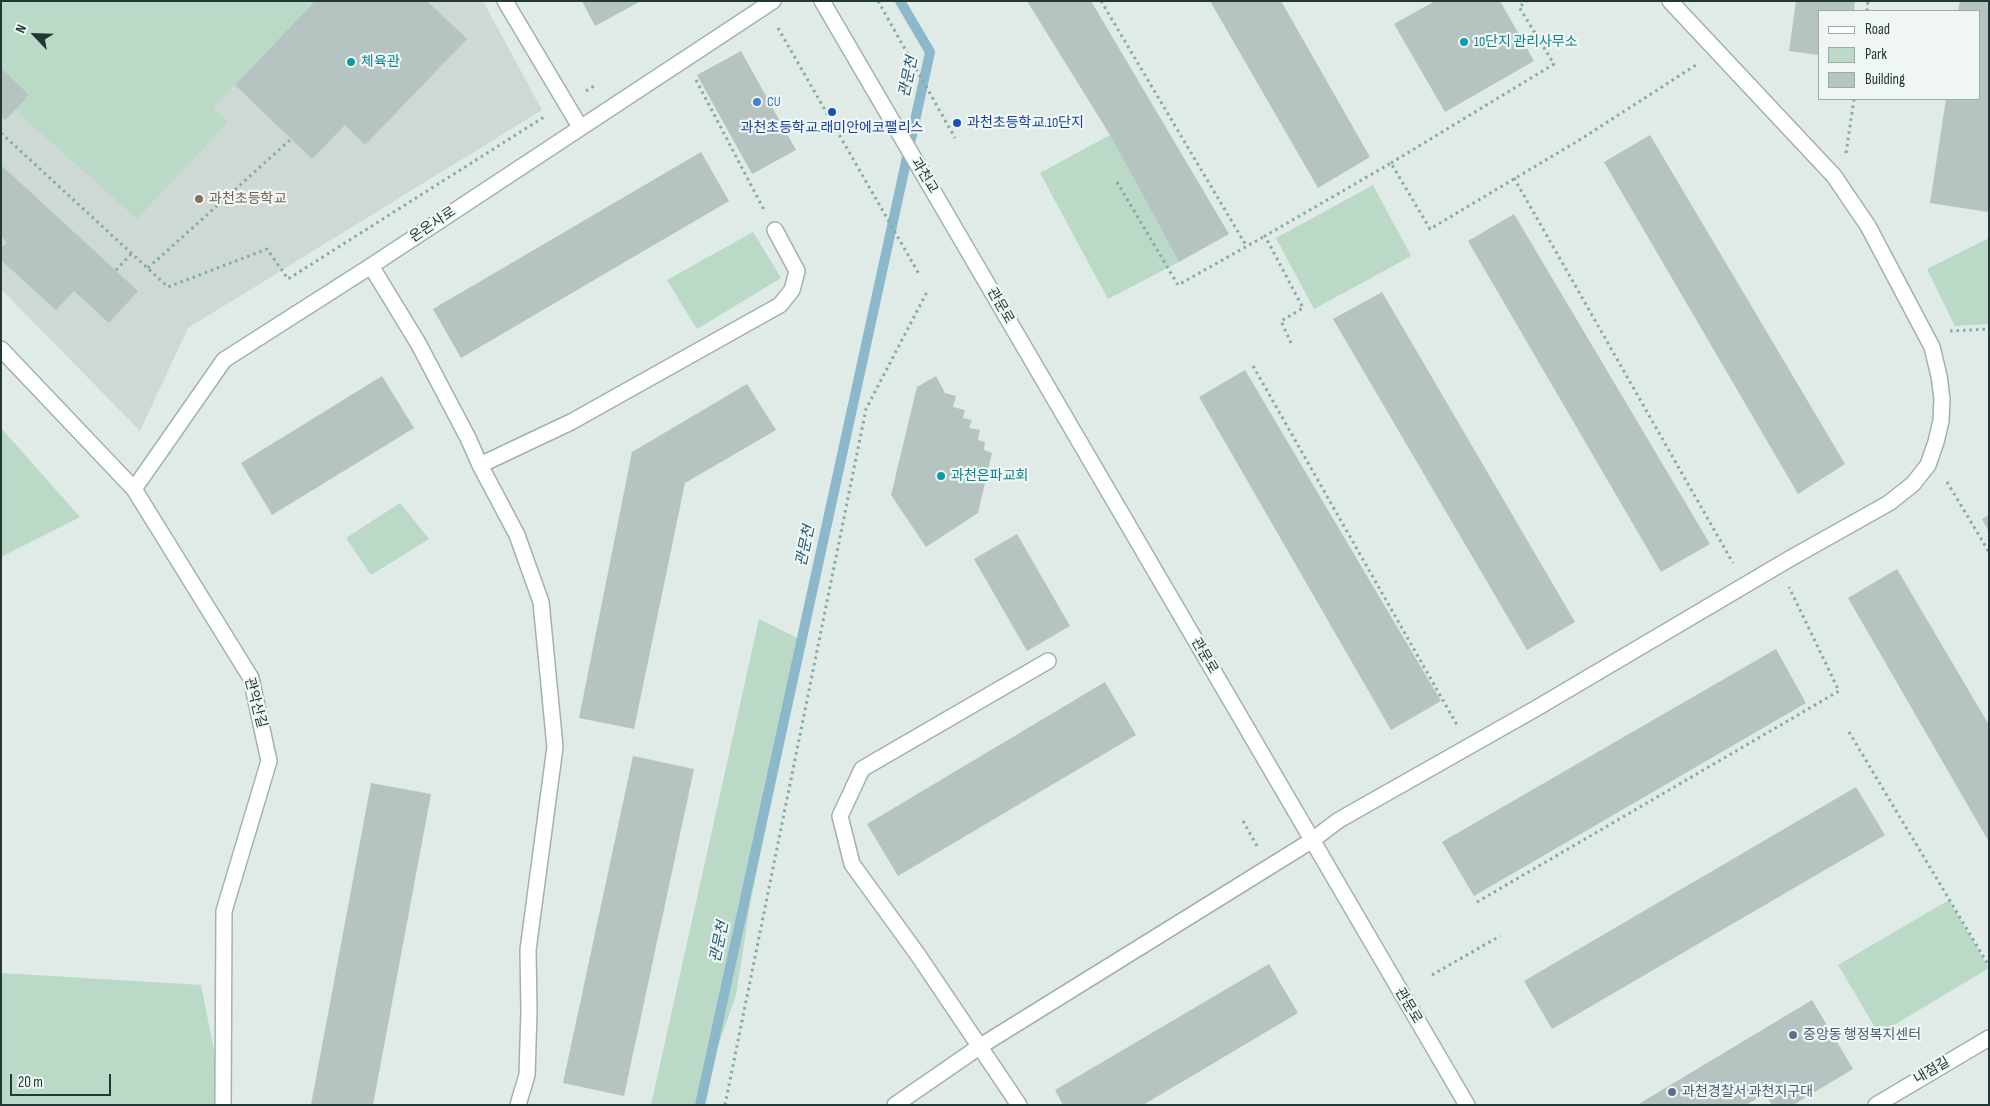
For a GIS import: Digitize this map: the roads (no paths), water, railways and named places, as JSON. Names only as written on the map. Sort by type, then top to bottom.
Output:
[{"type":"street","points":[[505,1],[580,127]]},
{"type":"street","name":"과천교","points":[[822,1],[942,207]]},
{"type":"street","points":[[894,1105],[979,1046],[1311,841],[1339,820],[1535,709],[1791,558],[1889,504],[1912,484],[1928,465],[1941,421],[1942,399],[1932,347],[1868,226],[1834,176],[1670,1]]},
{"type":"street","name":"온온사로","points":[[134,489],[224,360],[371,266],[769,4]]},
{"type":"street","name":"관문로","points":[[942,207],[1467,1105]]},
{"type":"street","points":[[480,465],[571,422],[780,305],[792,290],[797,271],[775,230]]},
{"type":"street","points":[[371,266],[418,343],[468,438],[517,535],[541,602],[555,747],[528,950],[527,1075],[518,1105]]},
{"type":"street","name":"관악산길","points":[[1,349],[134,489],[251,678],[269,761],[224,911],[223,1105]]},
{"type":"street","points":[[1018,1105],[918,955],[852,864],[840,816],[862,768],[1048,660]]},
{"type":"street","name":"내점길","points":[[1876,1105],[1989,1038]]},
{"type":"waterway","name":"관문천","points":[[700,1105],[930,52],[900,1]]},
{"type":"place","name":"10단지 관리사무소","points":[[1464,42]]},
{"type":"place","name":"체육관","points":[[351,62]]},
{"type":"place","name":"CU","points":[[757,102]]},
{"type":"place","name":"과천초등학교.래미안에코팰리스","points":[[832,112]]},
{"type":"place","name":"과천초등학교.10단지","points":[[957,123]]},
{"type":"place","name":"과천초등학교","points":[[199,199]]},
{"type":"place","name":"과천은파교회","points":[[941,476]]},
{"type":"place","name":"중앙동 행정복지센터","points":[[1793,1035]]},
{"type":"place","name":"과천경찰서 과천지구대","points":[[1672,1092]]}]
